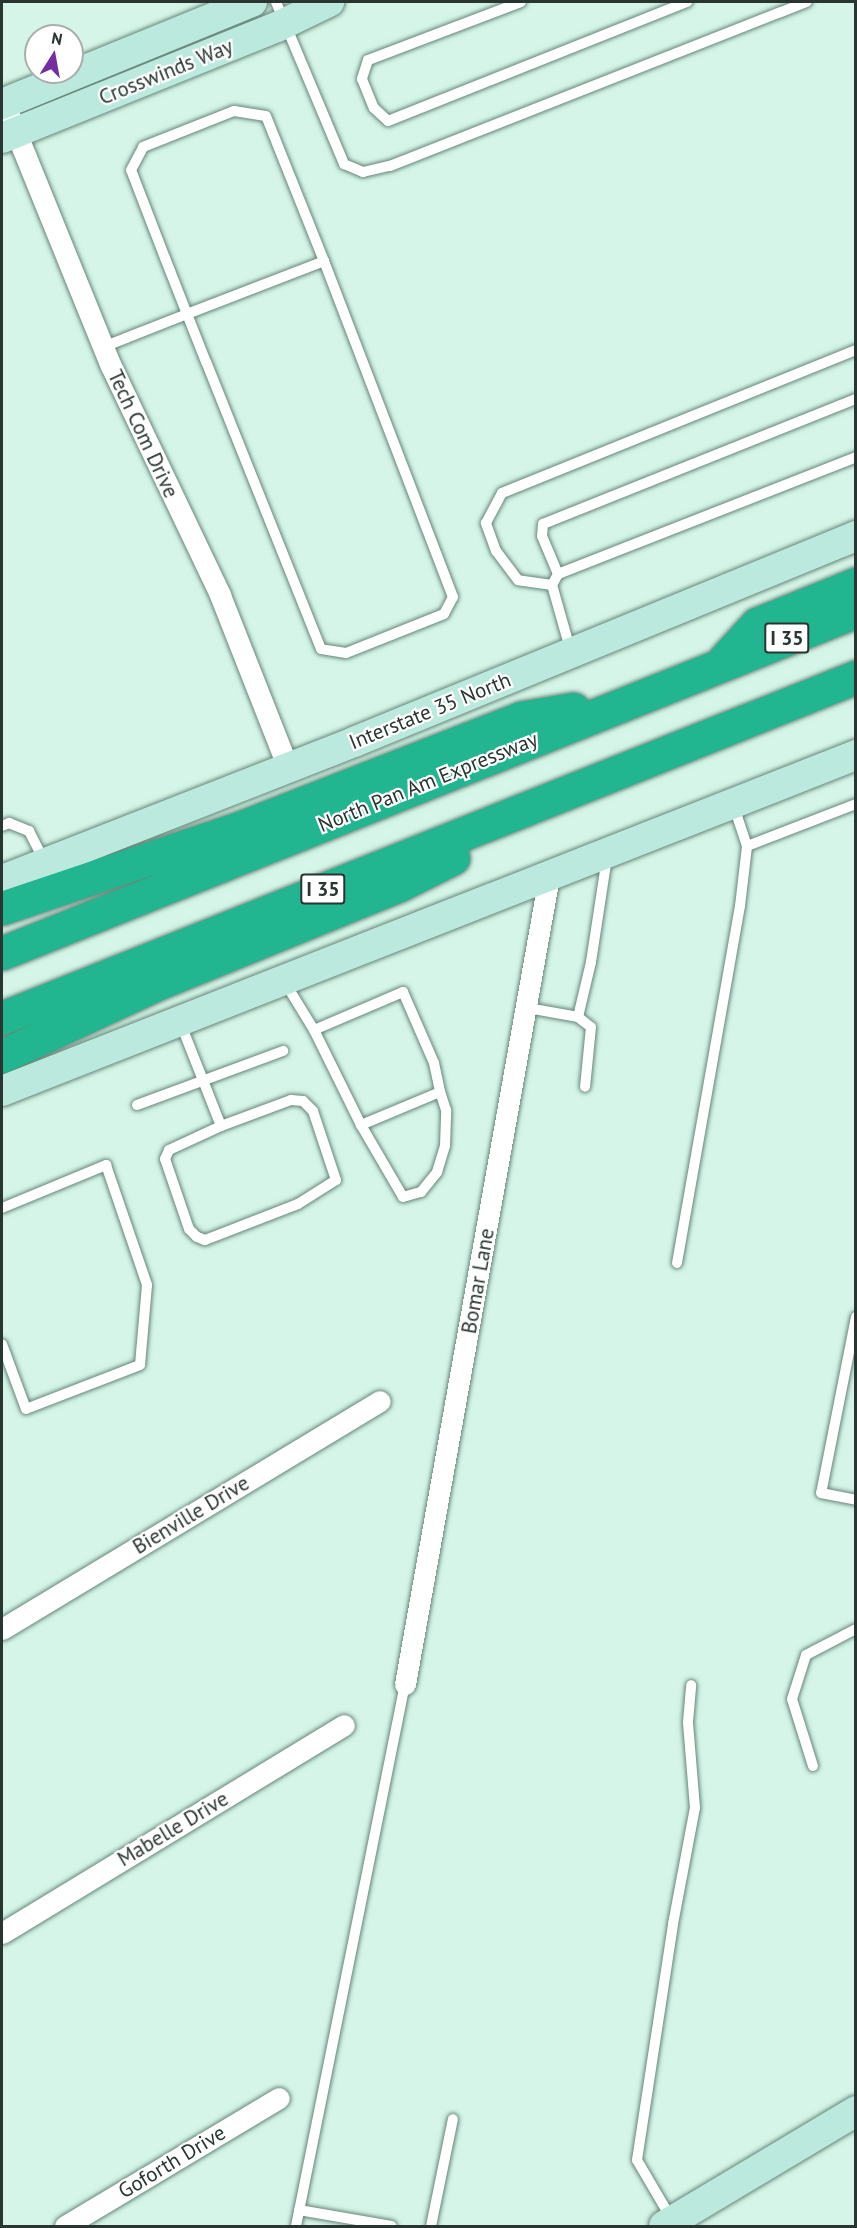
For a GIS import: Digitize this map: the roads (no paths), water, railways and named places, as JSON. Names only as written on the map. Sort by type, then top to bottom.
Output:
[{"type":"highway","points":[[719,665],[757,624],[855,584]]},
{"type":"highway","name":"North Pan Am Expressway","points":[[2,953],[855,611]]},
{"type":"highway","name":"I 35","points":[[2,1018],[855,677]]},
{"type":"highway","points":[[678,748],[855,694]]},
{"type":"highway","points":[[2,908],[242,827],[521,718],[637,698]]},
{"type":"highway","points":[[2,1056],[161,982],[401,884],[645,760]]},
{"type":"main road","name":"Crosswinds Way","points":[[2,102],[252,2]]},
{"type":"main road","name":"Crosswinds Way","points":[[9,135],[280,12],[329,2]]},
{"type":"main road","name":"Interstate 35 North","points":[[2,880],[288,768],[855,536]]},
{"type":"main road","points":[[2,1091],[855,755]]},
{"type":"main road","points":[[668,2224],[855,2111]]},
{"type":"street","name":"Tech Com Drive","points":[[2,102],[9,135],[104,347],[220,595],[288,768]]},
{"type":"street","name":"Bomar Lane","points":[[405,1684],[528,1008],[549,876]]},
{"type":"street","name":"Bienville Drive","points":[[2,1629],[380,1401]]},
{"type":"street","name":"Mabelle Drive","points":[[2,1933],[344,1725]]},
{"type":"street","name":"Goforth Drive","points":[[65,2226],[279,2098]]},
{"type":"lane","points":[[521,2],[368,60],[362,79],[374,108],[388,121],[687,2]]},
{"type":"lane","points":[[280,12],[344,164],[363,172],[390,166],[807,2]]},
{"type":"lane","points":[[234,111],[266,116],[324,261],[453,597],[444,614],[346,653],[321,649],[131,170],[143,147],[234,111]]},
{"type":"lane","points":[[104,347],[324,261]]},
{"type":"lane","points":[[552,585],[518,580],[496,551],[486,523],[502,493],[855,350]]},
{"type":"lane","points":[[558,574],[542,536],[543,524],[855,399]]},
{"type":"lane","points":[[572,653],[552,585],[558,574],[855,457]]},
{"type":"lane","points":[[676,1263],[740,906],[747,846],[733,804]]},
{"type":"lane","points":[[747,846],[855,804]]},
{"type":"lane","points":[[2,826],[9,823],[29,831],[46,863]]},
{"type":"lane","points":[[578,1017],[591,962],[608,853]]},
{"type":"lane","points":[[284,981],[314,1030],[361,1125],[403,1197],[421,1192],[437,1172],[445,1146],[446,1110],[434,1063],[403,992],[314,1030]]},
{"type":"lane","points":[[528,1008],[578,1017],[591,1026],[585,1087]]},
{"type":"lane","points":[[179,1022],[221,1126]]},
{"type":"lane","points":[[137,1106],[283,1051]]},
{"type":"lane","points":[[361,1125],[440,1092]]},
{"type":"lane","points":[[291,1100],[303,1101],[313,1111],[336,1180],[298,1204],[205,1240],[197,1237],[189,1229],[165,1159],[169,1150],[221,1126],[291,1100]]},
{"type":"lane","points":[[2,1208],[106,1165],[147,1285],[140,1365],[26,1409],[2,1344]]},
{"type":"lane","points":[[855,1317],[821,1493],[855,1500]]},
{"type":"lane","points":[[813,1766],[792,1699],[806,1655],[855,1629]]},
{"type":"lane","points":[[296,2226],[405,1684]]},
{"type":"lane","points":[[668,2224],[637,2160],[673,1924],[695,1808],[688,1722],[691,1685]]},
{"type":"lane","points":[[431,2226],[453,2119]]},
{"type":"lane","points":[[299,2210],[392,2226]]}]
